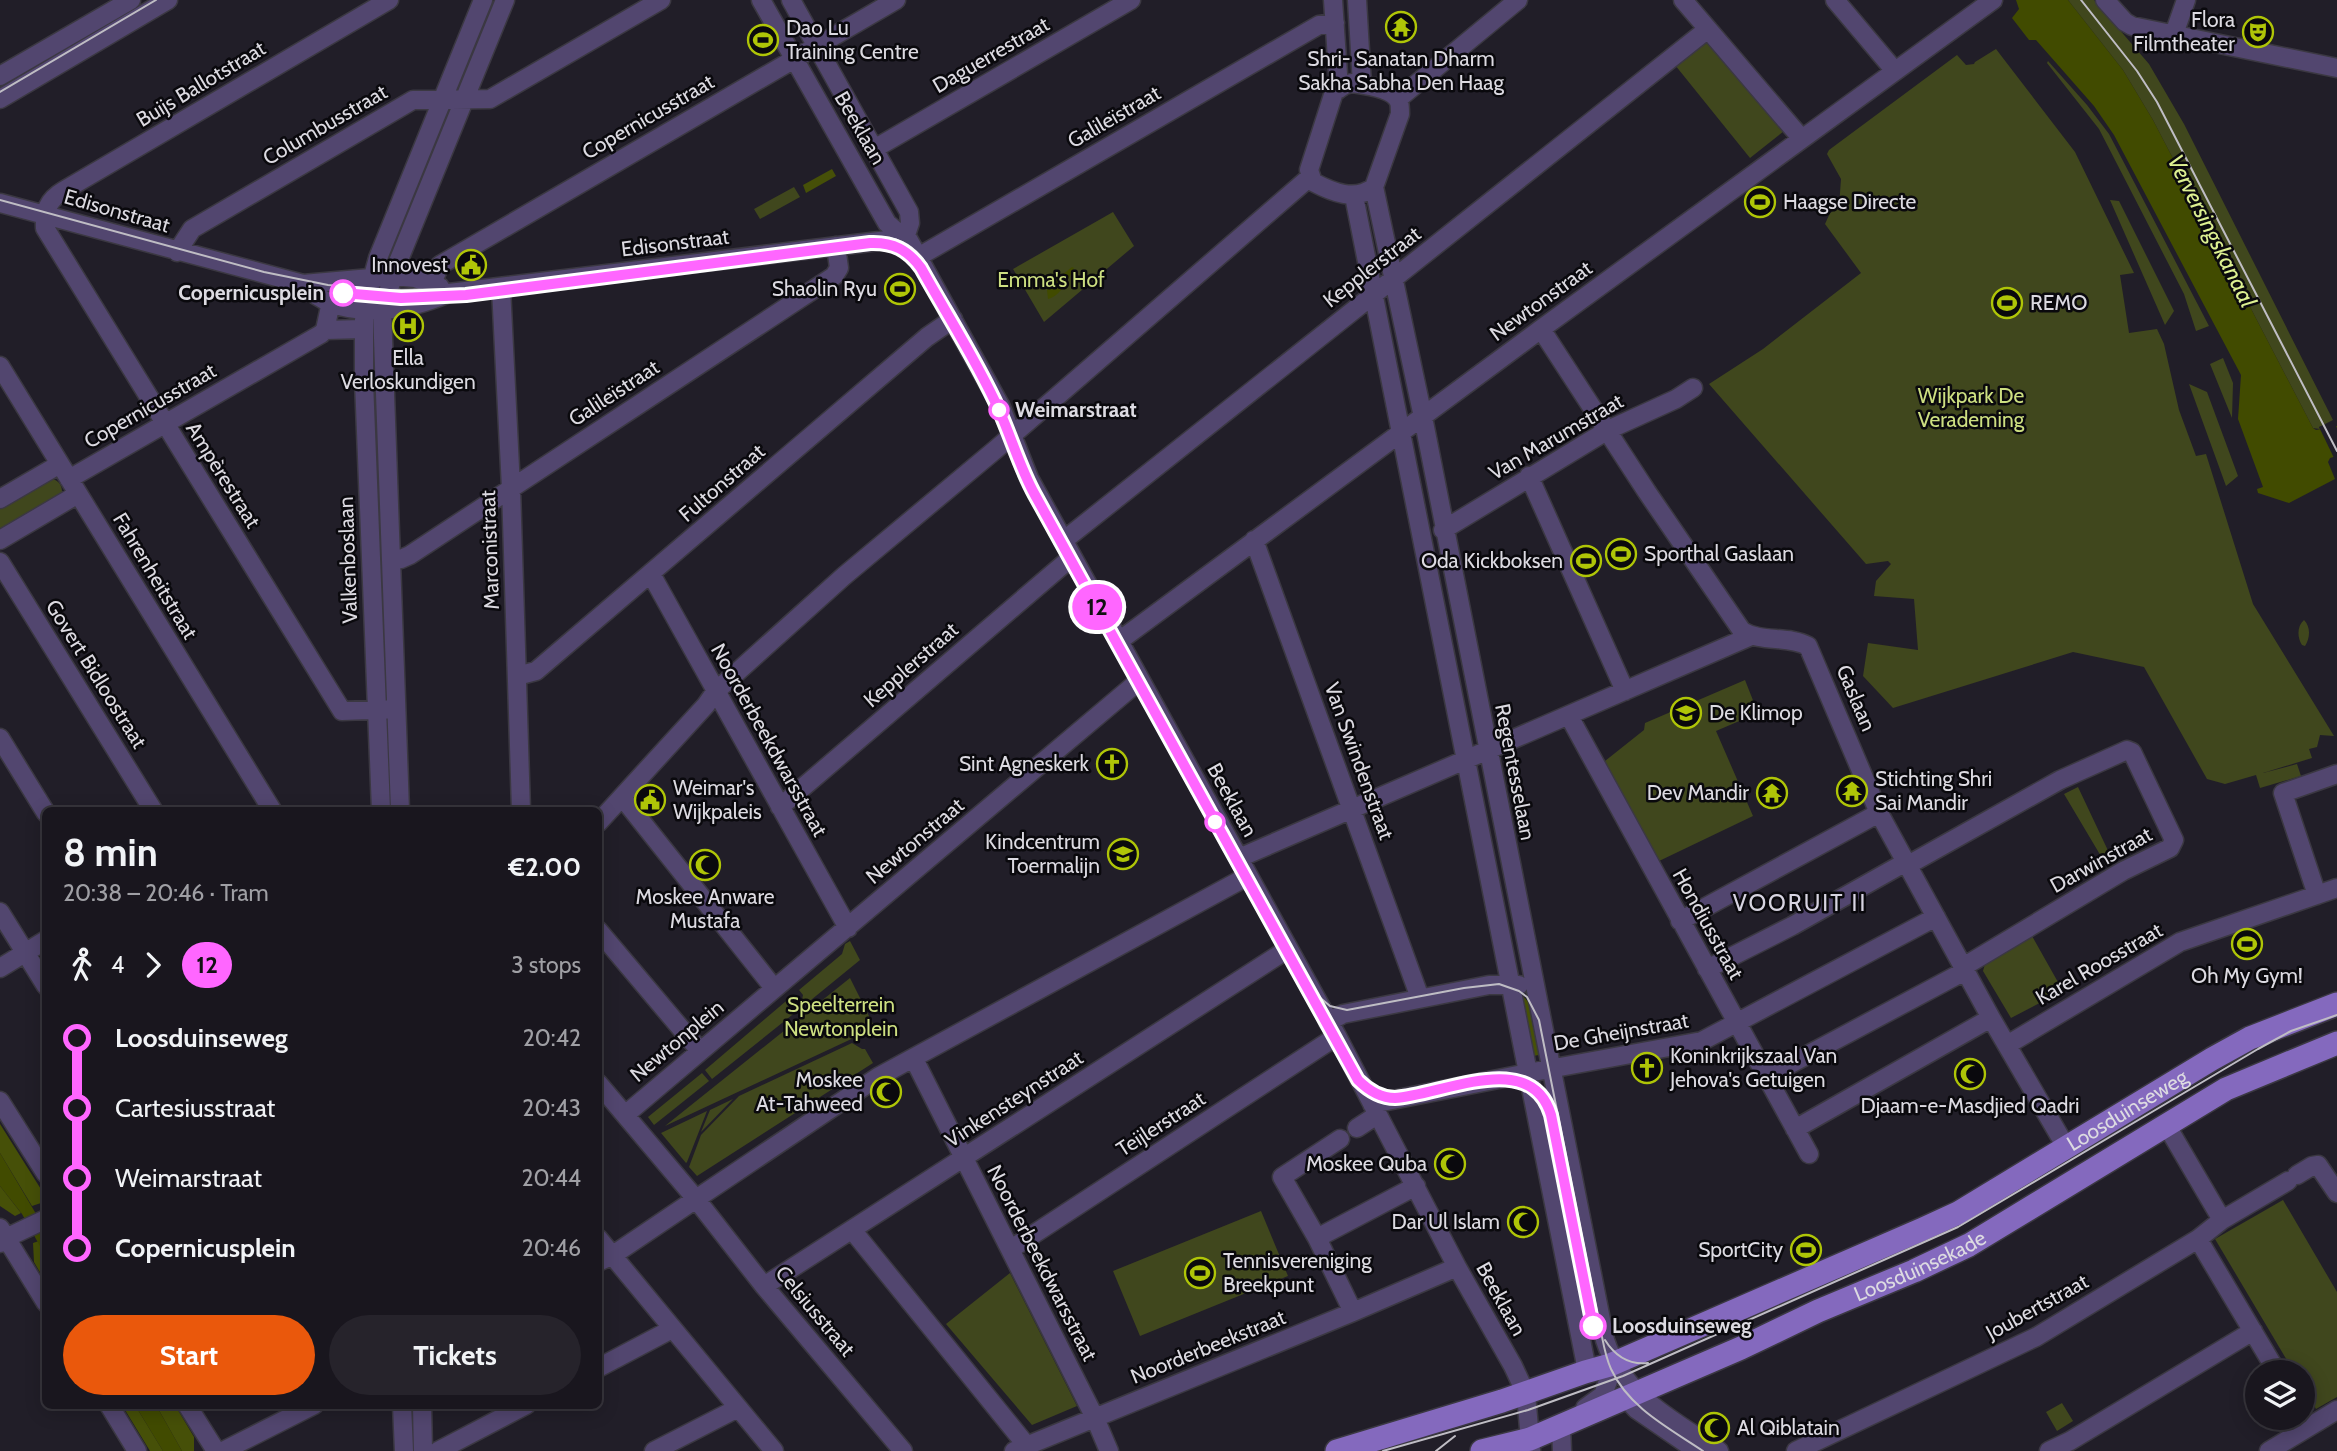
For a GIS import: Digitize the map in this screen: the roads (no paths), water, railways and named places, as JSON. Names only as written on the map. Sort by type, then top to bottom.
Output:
[{"type":"main road","name":"Loosduinseweg","points":[[1337,1451],[1396,1441],[1585,1372],[1614,1364],[1958,1213],[2250,1038],[2337,1004]]},
{"type":"main road","name":"Loosduinsekade","points":[[1482,1451],[1531,1445],[1566,1424],[1969,1245],[2226,1088],[2337,1043]]},
{"type":"street","points":[[0,76],[131,0]]},
{"type":"street","points":[[0,99],[167,0]]},
{"type":"street","name":"Buijs Ballotstraat","points":[[44,214],[54,196],[389,0]]},
{"type":"street","points":[[373,309],[371,277],[483,0]]},
{"type":"street","points":[[373,309],[393,276],[505,0]]},
{"type":"street","name":"Columbusstraat","points":[[177,252],[192,229],[413,100],[491,99],[660,0]]},
{"type":"street","name":"Beeklaan","points":[[761,0],[887,223],[906,235],[957,326],[984,353],[1014,407],[1012,434],[1029,478],[1332,1029],[1526,1394],[1531,1445]]},
{"type":"street","name":"Beeklaan","points":[[792,0],[909,212],[906,235]]},
{"type":"street","name":"Copernicusstraat","points":[[432,283],[440,265],[896,0]]},
{"type":"street","name":"Daguerrestraat","points":[[874,149],[1131,0]]},
{"type":"street","points":[[1333,0],[1339,89]]},
{"type":"street","points":[[1357,0],[1362,84]]},
{"type":"street","points":[[1398,99],[1518,0]]},
{"type":"street","points":[[1683,0],[1802,139]]},
{"type":"street","points":[[1835,0],[1895,71]]},
{"type":"street","name":"Newtonstraat","points":[[1119,641],[1991,0]]},
{"type":"street","points":[[2105,0],[2132,26],[2337,68]]},
{"type":"street","points":[[2174,34],[2186,0]]},
{"type":"street","name":"Galileïstraat","points":[[918,257],[1319,25],[1335,23]]},
{"type":"street","name":"Kepplerstraat","points":[[1063,541],[1708,29]]},
{"type":"street","points":[[1362,84],[1384,90],[1398,99],[1399,114],[1374,187],[1365,194],[1354,196],[1318,184],[1310,177],[1309,170],[1334,92],[1345,85],[1362,84]]},
{"type":"street","points":[[602,819],[715,692],[844,576],[1310,177]]},
{"type":"street","name":"Regentesselaan","points":[[1374,187],[1423,417],[1587,1256],[1605,1340],[1614,1364],[1631,1395]]},
{"type":"street","points":[[1354,196],[1586,1360],[1585,1372]]},
{"type":"street","name":"Edisonstraat","points":[[0,203],[303,284],[371,277]]},
{"type":"street","name":"Ampèrestraat","points":[[44,214],[45,228],[342,711],[396,709]]},
{"type":"street","name":"Edisonstraat","points":[[303,284],[311,292],[331,302],[373,309],[405,308],[449,293],[896,239],[906,235]]},
{"type":"street","name":"Galileïstraat","points":[[392,560],[410,555],[834,276],[839,268],[836,246]]},
{"type":"street","points":[[371,277],[415,278],[432,283],[449,293]]},
{"type":"street","name":"Marconistraat","points":[[501,288],[511,488],[521,807]]},
{"type":"street","points":[[331,302],[325,330],[355,329]]},
{"type":"street","name":"Valkenboslaan","points":[[373,309],[355,329],[381,807]]},
{"type":"street","name":"Valkenboslaan","points":[[373,309],[392,560],[400,807]]},
{"type":"street","name":"Fultonstraat","points":[[517,676],[536,671],[927,337],[957,326]]},
{"type":"street","points":[[1541,329],[1713,589],[1742,631],[1751,636]]},
{"type":"street","name":"Copernicusstraat","points":[[69,479],[325,330]]},
{"type":"street","name":"Fahrenheitstraat","points":[[0,366],[264,807]]},
{"type":"street","name":"Van Marumstraat","points":[[1443,530],[1608,430],[1676,399],[1693,388]]},
{"type":"street","points":[[1529,476],[1625,691]]},
{"type":"street","points":[[0,499],[69,479]]},
{"type":"street","points":[[0,540],[69,479]]},
{"type":"street","name":"Van Swindenstraat","points":[[1254,540],[1420,998]]},
{"type":"street","name":"Kepplerstraat","points":[[780,807],[1072,557]]},
{"type":"street","name":"Govert Bidloostraat","points":[[0,562],[151,807]]},
{"type":"street","name":"Noorderbeekdwarsstraat","points":[[651,574],[848,928]]},
{"type":"street","points":[[1239,858],[1751,636]]},
{"type":"street","name":"Gaslaan","points":[[1751,636],[1808,646],[1879,813],[1991,1018],[2066,1147]]},
{"type":"street","name":"Newtonstraat","points":[[848,928],[1140,680]]},
{"type":"street","name":"Hondiusstraat","points":[[1569,716],[1809,1154]]},
{"type":"street","points":[[0,738],[42,807]]},
{"type":"street","name":"Darwinstraat","points":[[1907,864],[2060,780],[2127,750],[2132,752],[2174,840],[2171,848],[2123,871],[1964,969]]},
{"type":"street","points":[[2317,895],[2283,793],[2337,774]]},
{"type":"street","points":[[622,797],[774,988]]},
{"type":"street","points":[[1680,921],[1879,813]]},
{"type":"street","points":[[1707,969],[1907,864]]},
{"type":"street","points":[[774,1451],[673,1329],[606,1258],[877,1077],[1248,876]]},
{"type":"street","name":"Karel Roosstraat","points":[[2007,1045],[2180,942],[2337,888]]},
{"type":"street","points":[[0,912],[42,980]]},
{"type":"street","name":"De Gheijnstraat","points":[[1357,1128],[1374,1110],[1551,1068],[1711,1038],[1936,917]]},
{"type":"street","name":"Newtonplein","points":[[625,1115],[848,928]]},
{"type":"street","points":[[602,935],[699,1051]]},
{"type":"street","points":[[0,968],[42,942]]},
{"type":"street","name":"Vinkensteynstraat","points":[[764,1286],[1288,949]]},
{"type":"street","points":[[1766,1077],[1964,969]]},
{"type":"street","name":"Teijlerstraat","points":[[1011,1249],[1332,1029],[1343,1014],[1489,985],[1534,985]]},
{"type":"street","points":[[1795,1129],[1991,1018]]},
{"type":"street","name":"Noorderbeekdwarsstraat","points":[[914,1059],[1011,1249],[1109,1451]]},
{"type":"street","points":[[602,1088],[696,1199]]},
{"type":"street","points":[[0,1101],[42,1168]]},
{"type":"street","points":[[2167,1126],[2222,1220]]},
{"type":"street","points":[[1340,1139],[1282,1177],[1317,1238],[1353,1312]]},
{"type":"street","name":"Joubertstraat","points":[[1796,1451],[2036,1337],[2312,1166],[2318,1165],[2337,1193]]},
{"type":"street","points":[[1317,1238],[1416,1186]]},
{"type":"street","name":"Celsiusstraat","points":[[696,1199],[764,1286],[903,1451]]},
{"type":"street","points":[[38,1222],[1,1237],[42,1297]]},
{"type":"street","points":[[853,1231],[1021,1448]]},
{"type":"street","points":[[2198,1239],[2270,1360]]},
{"type":"street","name":"Noorderbeekstraat","points":[[1021,1448],[1457,1267]]},
{"type":"street","points":[[602,1366],[673,1329]]},
{"type":"street","points":[[2049,1451],[2079,1436],[2253,1331]]},
{"type":"street","points":[[1562,1451],[1566,1424],[1603,1395],[1614,1364]]},
{"type":"street","points":[[1631,1395],[1636,1409],[1697,1451]]},
{"type":"street","points":[[1631,1395],[1719,1451]]},
{"type":"street","points":[[654,1451],[738,1408]]},
{"type":"street","points":[[111,1409],[137,1451]]},
{"type":"street","points":[[190,1409],[216,1451]]},
{"type":"street","points":[[223,1451],[306,1409]]},
{"type":"street","points":[[402,1409],[404,1451]]},
{"type":"street","points":[[422,1409],[423,1451]]},
{"type":"street","points":[[438,1451],[518,1409]]},
{"type":"street","points":[[2315,1419],[2336,1412]]},
{"type":"street","points":[[2269,1451],[2296,1430]]},
{"type":"tram line","points":[[0,92],[156,0]]},
{"type":"tram line","points":[[2081,0],[2137,71],[2157,102],[2337,451]]},
{"type":"tram line","points":[[0,200],[264,272],[328,285],[388,290],[470,289],[876,237],[890,238],[908,245],[923,259],[1000,400],[1040,493],[1318,996],[1330,1006],[1347,1010],[1499,984],[1527,997],[1539,1020],[1609,1364],[1619,1383],[1639,1406],[1703,1451]]},
{"type":"tram line","name":"12","points":[[343,293],[401,298],[466,295],[870,243],[886,243],[907,252],[921,268],[983,380],[999,410],[1020,465],[1035,495],[1358,1080],[1383,1097],[1395,1098],[1502,1078],[1513,1079],[1531,1086],[1543,1097],[1551,1115],[1593,1326]]},
{"type":"tram line","points":[[1309,993],[1352,1071],[1370,1091],[1385,1097],[1397,1097],[1475,1081],[1514,1080],[1531,1086],[1544,1099],[1552,1119]]},
{"type":"tram line","points":[[1383,1451],[1528,1410],[1623,1376],[1958,1227],[2258,1049],[2291,1031],[2337,1015]]},
{"type":"tram line","points":[[1605,1340],[1613,1351],[1623,1358],[1635,1363],[1648,1363]]},
{"type":"tram line","points":[[1436,1451],[1455,1436]]},
{"type":"place","name":"Shri- Sanatan Dharm Sakha Sabha Den Haag","points":[[1401,27]]},
{"type":"place","name":"Flora Filmtheater","points":[[2258,32]]},
{"type":"place","name":"Dao Lu Training Centre","points":[[763,40]]},
{"type":"place","name":"Haagse Directe","points":[[1760,202]]},
{"type":"place","name":"Innovest","points":[[471,265]]},
{"type":"place","name":"Shaolin Ryu","points":[[900,289]]},
{"type":"place","name":"Copernicusplein","points":[[343,293]]},
{"type":"place","name":"REMO","points":[[2007,303]]},
{"type":"place","name":"Ella Verloskundigen","points":[[408,326]]},
{"type":"place","name":"Weimarstraat","points":[[999,410]]},
{"type":"place","name":"Sporthal Gaslaan","points":[[1621,554]]},
{"type":"place","name":"Oda Kickboksen","points":[[1586,561]]},
{"type":"place","name":"De Klimop","points":[[1686,713]]},
{"type":"place","name":"Sint Agneskerk","points":[[1112,764]]},
{"type":"place","name":"Stichting Shri Sai Mandir","points":[[1852,791]]},
{"type":"place","name":"Dev Mandir","points":[[1772,793]]},
{"type":"place","name":"Weimar's Wijkpaleis","points":[[650,800]]},
{"type":"place","name":"Kindcentrum Toermalijn","points":[[1123,854]]},
{"type":"place","name":"Moskee Anware Mustafa","points":[[705,865]]},
{"type":"place","name":"Oh My Gym!","points":[[2247,944]]},
{"type":"place","name":"Koninkrijkszaal Van Jehova's Getuigen","points":[[1647,1068]]},
{"type":"place","name":"Djaam-e-Masdjied Qadri","points":[[1970,1074]]},
{"type":"place","name":"Moskee At-Tahweed","points":[[886,1092]]},
{"type":"place","name":"Moskee Quba","points":[[1450,1164]]},
{"type":"place","name":"Dar Ul Islam","points":[[1523,1222]]},
{"type":"place","name":"SportCity","points":[[1806,1250]]},
{"type":"place","name":"Tennisvereniging Breekpunt","points":[[1200,1273]]},
{"type":"place","name":"Loosduinseweg","points":[[1593,1326]]},
{"type":"place","name":"Al Qiblatain","points":[[1714,1428]]},
{"type":"district","name":"VOORUIT II","points":[[1800,903]]},
{"type":"water label","name":"Verversingskanaal","points":[[2212,231]]},
{"type":"park label","name":"Emma's Hof","points":[[1051,280]]},
{"type":"park label","name":"Wijkpark De Verademing","points":[[1971,408]]},
{"type":"park label","name":"Speelterrein Newtonplein","points":[[841,1017]]}]
